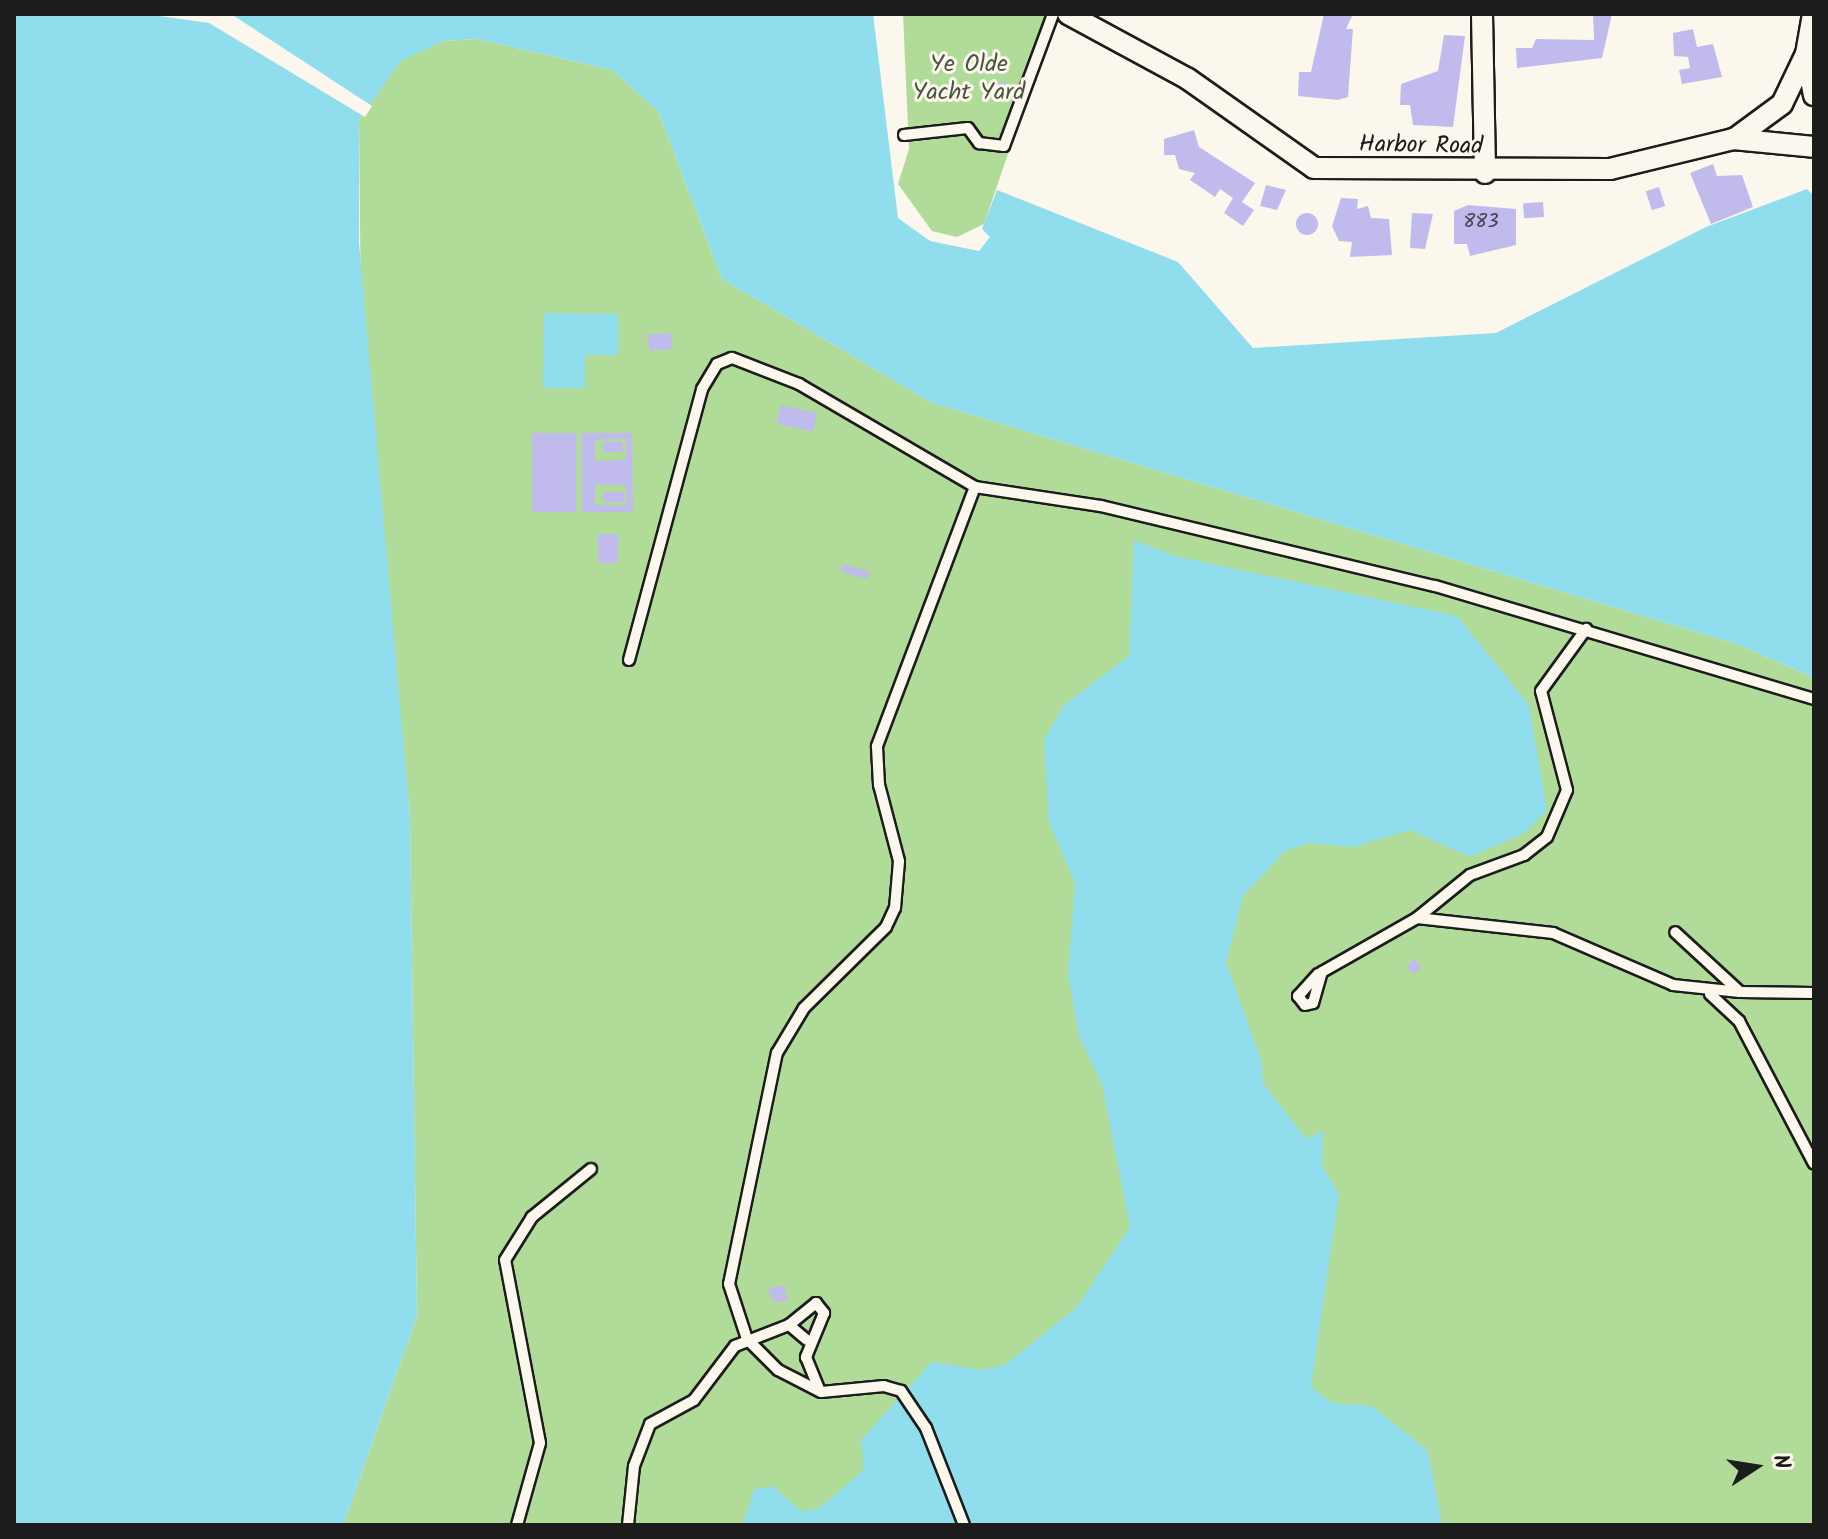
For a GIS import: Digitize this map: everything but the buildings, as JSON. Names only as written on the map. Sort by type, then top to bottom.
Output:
[{"type":"street","name":"Harbor Road","points":[[1068,14],[1188,79],[1314,168],[1485,173],[1610,169],[1733,139],[1814,147]]},
{"type":"street","points":[[1482,14],[1485,173]]},
{"type":"street","points":[[1733,139],[1782,104],[1806,54],[1813,14]]},
{"type":"street","points":[[1806,54],[1814,95]]},
{"type":"lane","points":[[904,135],[968,128],[979,143],[1004,146],[1053,14]]},
{"type":"lane","points":[[629,660],[702,389],[717,364],[732,358],[799,384],[975,487],[1101,506],[1586,629],[1814,699]]},
{"type":"lane","points":[[964,1525],[926,1428],[901,1391],[884,1386],[821,1392],[778,1370],[747,1339],[729,1284],[764,1089],[804,1008],[886,927],[895,908],[899,861],[879,785],[877,746],[975,487]]},
{"type":"lane","points":[[1318,974],[1298,996],[1305,1005],[1313,1003],[1322,972],[1417,918],[1470,875],[1524,855],[1558,823],[1567,790],[1541,691],[1586,629]]},
{"type":"lane","points":[[1417,918],[1553,933],[1710,994],[1739,1021],[1814,1164]]},
{"type":"lane","points":[[1675,932],[1740,992]]},
{"type":"lane","points":[[1710,994],[1814,993]]},
{"type":"lane","points":[[517,1525],[540,1443],[505,1260],[532,1217],[591,1169]]},
{"type":"lane","points":[[628,1525],[640,1438],[662,1415],[694,1400],[719,1361],[747,1339],[789,1325],[810,1305],[823,1306],[807,1340],[811,1379],[821,1392]]},
{"type":"lane","points":[[789,1325],[807,1340]]},
{"type":"green space","name":"Ye Olde Yacht Yard","points":[[903,14],[1055,16],[984,224],[957,237],[932,231],[898,184],[909,149]]},
{"type":"green space","points":[[478,39],[612,70],[658,111],[722,279],[932,403],[1737,644],[1814,678],[1814,1525],[343,1525],[417,1316],[410,817],[361,327],[359,120],[400,61],[443,41]]},
{"type":"water","points":[[14,14],[873,14],[898,218],[930,241],[979,251],[990,237],[982,229],[997,190],[1178,262],[1253,348],[1496,333],[1706,227],[1807,189],[1814,196],[1814,678],[1737,644],[932,403],[722,279],[658,111],[612,70],[478,39],[443,41],[401,61],[359,120],[359,243],[410,817],[417,1316],[343,1525],[14,1525]]},
{"type":"water","points":[[544,313],[618,314],[618,355],[585,355],[585,388],[543,388]]},
{"type":"water","points":[[1134,540],[1175,556],[1457,616],[1529,705],[1547,810],[1526,832],[1470,857],[1410,830],[1354,847],[1308,843],[1285,851],[1243,896],[1226,963],[1262,1062],[1263,1083],[1306,1139],[1323,1131],[1322,1165],[1339,1194],[1311,1387],[1332,1403],[1372,1406],[1428,1451],[1442,1525],[743,1525],[754,1489],[773,1486],[800,1511],[818,1509],[864,1470],[861,1440],[932,1362],[982,1370],[1005,1365],[1077,1307],[1130,1227],[1102,1084],[1079,1036],[1068,974],[1075,883],[1049,822],[1044,740],[1063,706],[1129,656]]},
{"type":"pier","points":[[145,14],[231,14],[372,106],[365,117],[209,23]]}]
